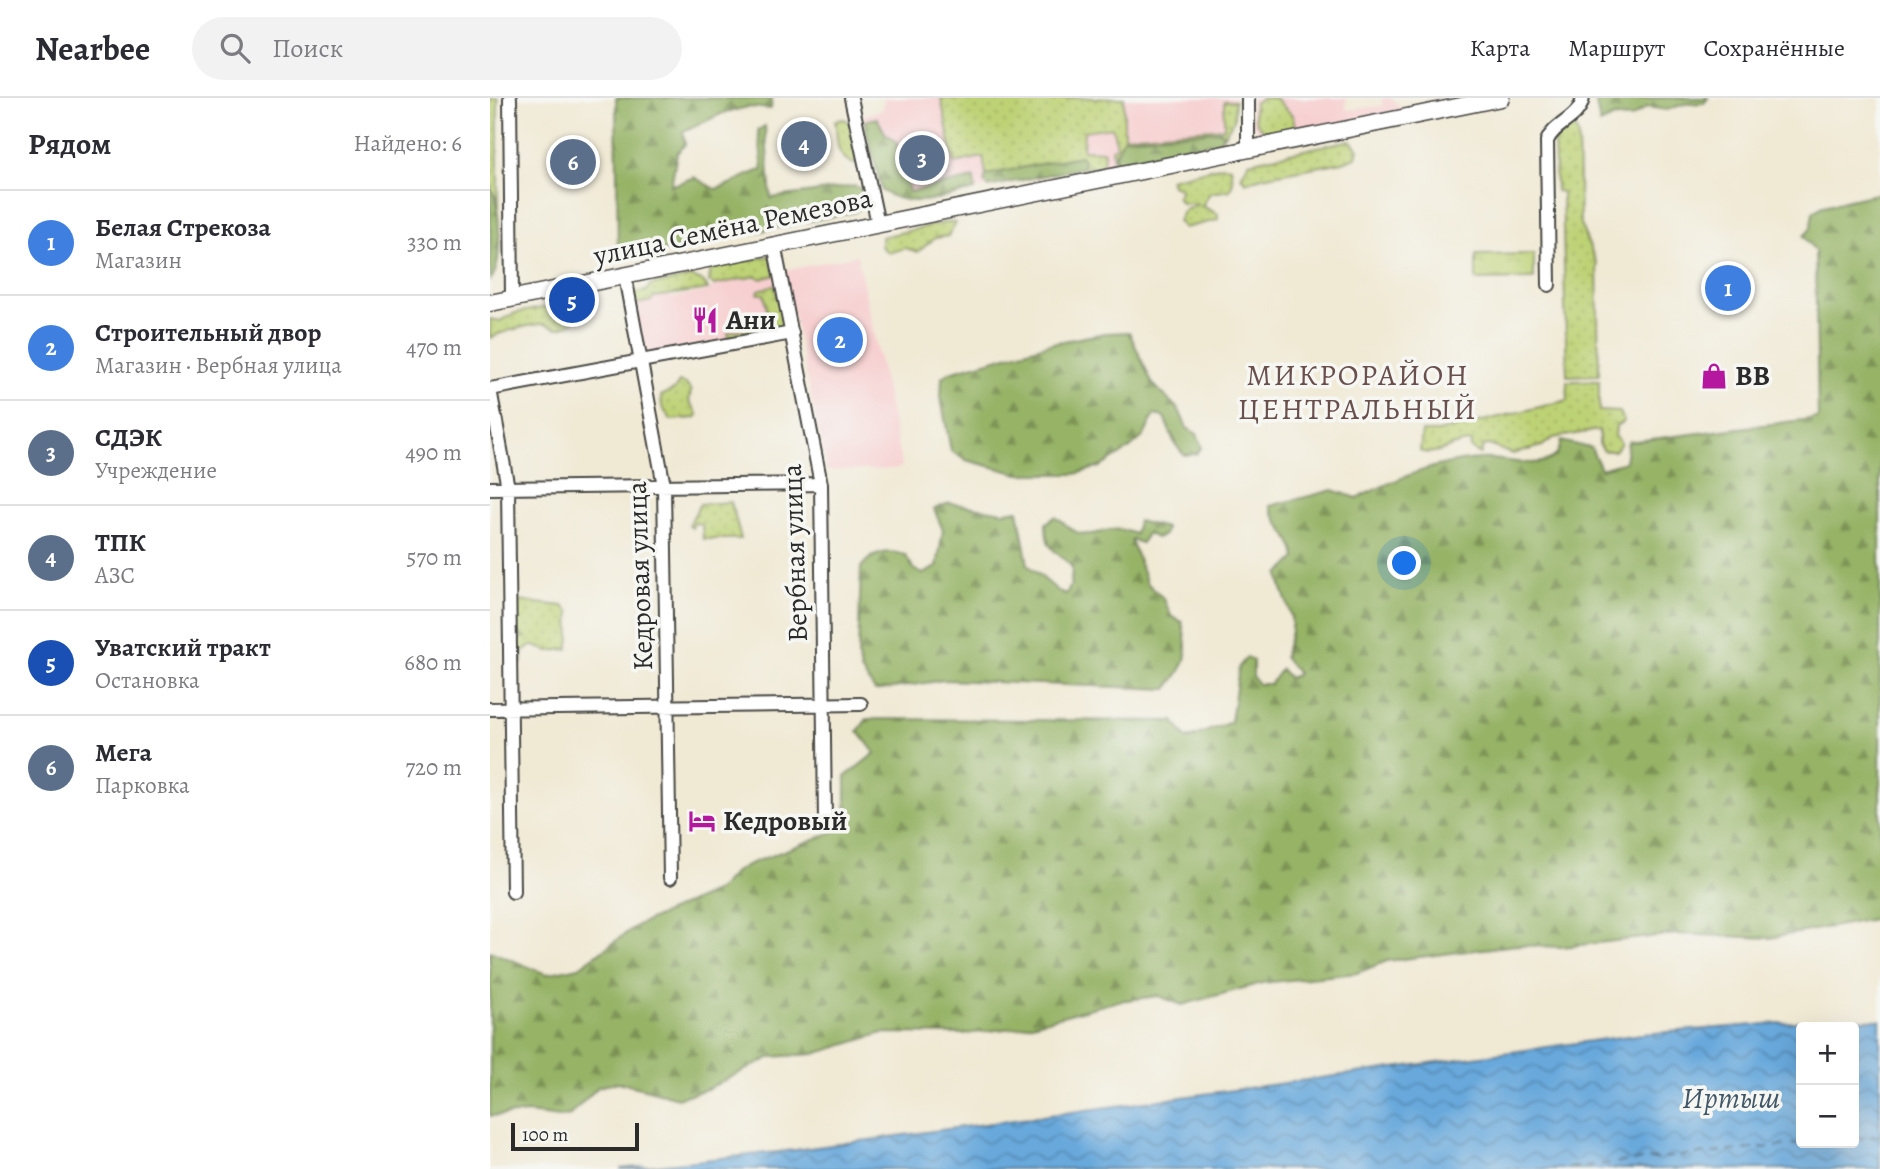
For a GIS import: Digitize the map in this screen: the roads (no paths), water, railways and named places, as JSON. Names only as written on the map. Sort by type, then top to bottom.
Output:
[{"type":"main road","name":"улица Семёна Ремезова","points":[[490,303],[1501,98]]},
{"type":"street","points":[[510,98],[512,299]]},
{"type":"street","points":[[851,98],[878,224]]},
{"type":"street","points":[[1248,98],[1248,148]]},
{"type":"street","points":[[1549,285],[1547,141],[1551,131],[1578,112],[1583,98]]},
{"type":"street","name":"Вербная улица","points":[[774,244],[821,484],[825,822]]},
{"type":"street","name":"Кедровая улица","points":[[625,276],[664,486],[670,878]]},
{"type":"street","points":[[513,892],[508,488],[490,389],[792,333]]},
{"type":"street","points":[[490,488],[821,484]]},
{"type":"street","points":[[490,709],[861,705]]},
{"type":"water","name":"Иртыш","points":[[1831,1019],[1880,1020],[1880,1169],[620,1169],[795,1150],[1642,1034]]},
{"type":"place","name":"ТПК","points":[[804,144]]},
{"type":"place","name":"СДЭК","points":[[922,158]]},
{"type":"place","name":"Мега","points":[[573,162]]},
{"type":"place","name":"Белая Стрекоза","points":[[1728,288]]},
{"type":"place","name":"Уватский тракт","points":[[572,300]]},
{"type":"place","name":"Ани","points":[[705,320]]},
{"type":"place","name":"Строительный двор","points":[[840,340]]},
{"type":"place","name":"BB","points":[[1714,376]]},
{"type":"place","name":"Кедровый","points":[[702,821]]},
{"type":"district","name":"МИКРОРАЙОН ЦЕНТРАЛЬНЫЙ","points":[[1358,392]]}]
